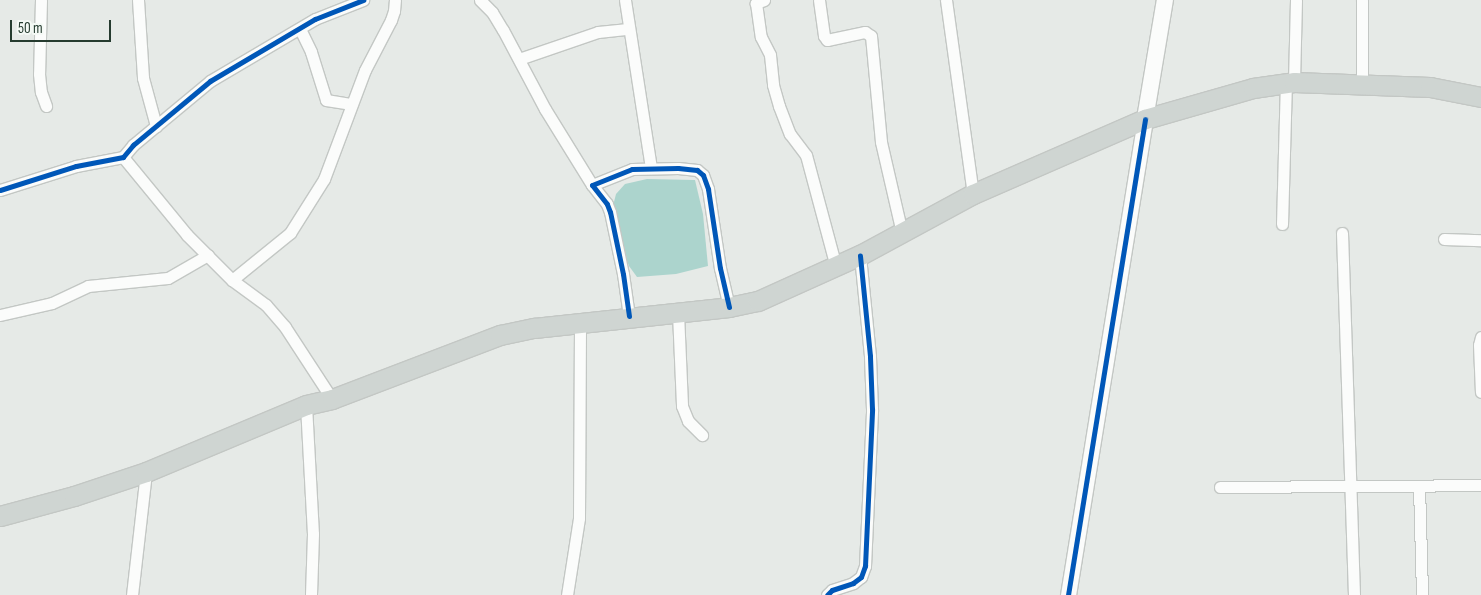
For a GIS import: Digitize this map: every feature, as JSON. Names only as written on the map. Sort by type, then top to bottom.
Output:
[{"type":"main road","points":[[1145,118],[1165,0]]},
{"type":"main road","points":[[0,516],[74,496],[146,472],[306,405],[332,399],[500,335],[628,316],[678,313],[758,301],[778,294],[860,255],[972,194],[1145,118],[1253,88],[1290,82],[1430,87],[1481,96]]},
{"type":"street","points":[[42,0],[39,74],[40,92],[46,106]]},
{"type":"street","points":[[138,0],[143,78],[156,126]]},
{"type":"street","points":[[0,190],[76,166],[123,157],[132,145],[210,81],[300,30],[315,19],[351,2],[363,0]]},
{"type":"street","points":[[232,280],[290,233],[324,179],[365,70],[391,20],[395,0]]},
{"type":"street","points":[[481,0],[492,12],[545,109],[592,185],[607,204],[623,274],[628,316]]},
{"type":"street","points":[[625,0],[628,29],[644,108],[651,168]]},
{"type":"street","points":[[764,0],[756,3],[761,37],[770,55],[773,86],[778,106],[790,134],[806,155],[836,267]]},
{"type":"street","points":[[819,0],[824,36],[827,40],[865,32],[870,36],[881,142],[902,232]]},
{"type":"street","points":[[946,0],[972,194]]},
{"type":"street","points":[[1282,224],[1296,0]]},
{"type":"street","points":[[1362,0],[1362,84]]},
{"type":"street","points":[[519,59],[598,32],[628,29]]},
{"type":"street","points":[[300,30],[311,52],[326,100],[352,104]]},
{"type":"street","points":[[1068,595],[1145,118]]},
{"type":"street","points":[[123,157],[167,212],[232,280],[266,305],[285,327],[332,399]]},
{"type":"street","points":[[592,185],[632,169],[697,170],[703,175],[708,189],[720,268],[729,306]]},
{"type":"street","points":[[1342,233],[1354,595]]},
{"type":"street","points":[[1444,239],[1481,240]]},
{"type":"street","points":[[0,315],[52,303],[88,286],[168,278],[208,255]]},
{"type":"street","points":[[827,595],[832,590],[853,583],[861,576],[865,566],[872,409],[870,356],[860,255]]},
{"type":"street","points":[[678,313],[679,390],[682,406],[688,421],[702,435]]},
{"type":"street","points":[[567,595],[579,518],[580,323]]},
{"type":"street","points":[[1481,336],[1479,345],[1481,392]]},
{"type":"street","points":[[306,405],[312,534],[312,595]]},
{"type":"street","points":[[132,595],[146,472]]},
{"type":"street","points":[[1220,487],[1481,485]]},
{"type":"street","points":[[1419,486],[1422,595]]},
{"type":"water","points":[[647,179],[695,180],[703,214],[708,266],[676,274],[637,277],[629,266],[620,241],[613,206],[616,194],[625,184]]},
{"type":"cycle path","points":[[0,190],[76,166],[123,157],[133,145],[210,81],[315,19],[363,0]]},
{"type":"cycle path","points":[[1068,595],[1145,119]]},
{"type":"cycle path","points":[[629,316],[623,274],[610,212],[607,204],[592,185],[632,169],[678,168],[697,170],[703,175],[708,189],[720,268],[729,307]]},
{"type":"cycle path","points":[[827,595],[832,590],[853,583],[861,577],[865,566],[872,409],[870,356],[860,255]]}]
